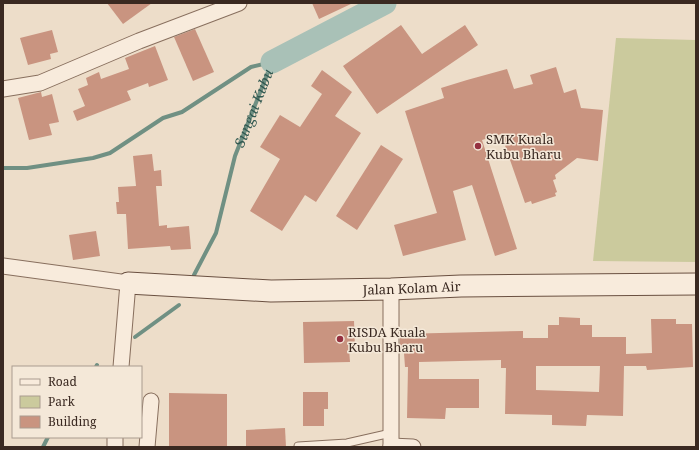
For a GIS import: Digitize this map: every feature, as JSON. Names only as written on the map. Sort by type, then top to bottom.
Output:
[{"type":"street","points":[[3,89],[40,83],[139,41],[239,3]]},
{"type":"street","points":[[3,266],[128,283],[121,366]]},
{"type":"street","name":"Jalan Kolam Air","points":[[128,283],[272,290],[391,289],[462,286],[696,284]]},
{"type":"street","points":[[391,289],[391,442],[413,447]]},
{"type":"street","points":[[148,447],[151,401]]},
{"type":"lane","points":[[298,446],[391,442]]},
{"type":"green space","points":[[616,38],[696,40],[696,262],[593,261]]},
{"type":"building","points":[[107,3],[152,3],[123,24]]},
{"type":"building","points":[[312,3],[353,3],[319,19]]},
{"type":"building","points":[[401,25],[422,54],[465,25],[478,45],[377,114],[343,66]]},
{"type":"building","points":[[195,29],[214,72],[193,81],[174,37]]},
{"type":"building","points":[[52,30],[58,52],[50,54],[51,59],[28,65],[20,38]]},
{"type":"building","points":[[155,46],[168,80],[149,87],[148,83],[127,91],[131,100],[77,121],[73,111],[85,106],[78,89],[88,85],[86,78],[99,72],[101,79],[129,69],[125,58]]},
{"type":"building","points":[[556,67],[564,93],[576,89],[581,108],[603,110],[598,161],[577,158],[555,175],[556,179],[553,180],[557,192],[555,193],[556,196],[532,204],[531,201],[525,203],[501,134],[482,140],[517,249],[495,256],[472,185],[453,191],[466,240],[403,256],[394,225],[437,213],[405,111],[444,98],[441,88],[467,80],[507,69],[514,89],[533,84],[530,75]]},
{"type":"building","points":[[322,70],[352,92],[335,116],[361,133],[316,202],[305,195],[282,231],[250,211],[280,159],[260,147],[280,115],[300,127],[322,94],[311,86]]},
{"type":"building","points":[[41,92],[42,97],[52,94],[59,122],[49,124],[52,135],[29,140],[18,98]]},
{"type":"building","points":[[381,145],[403,159],[357,230],[336,216]]},
{"type":"building","points":[[152,154],[154,171],[161,170],[162,186],[156,186],[159,226],[167,225],[167,228],[189,226],[191,249],[171,250],[170,246],[128,249],[126,214],[117,214],[116,202],[119,202],[118,187],[136,186],[133,156]]},
{"type":"building","points":[[96,231],[100,256],[73,260],[69,235]]},
{"type":"building","points":[[559,317],[580,318],[580,325],[592,325],[592,337],[626,337],[626,354],[652,353],[651,319],[676,319],[676,324],[692,324],[693,367],[647,370],[646,366],[624,366],[623,416],[587,415],[586,426],[552,425],[552,415],[505,414],[506,368],[501,368],[501,360],[419,362],[419,379],[479,379],[479,408],[446,408],[445,419],[407,418],[408,367],[405,367],[404,353],[400,353],[400,334],[523,331],[523,338],[548,338],[548,325],[559,325]],"holes":[[[536,366],[600,366],[599,392],[536,390]]]},
{"type":"building","points":[[354,321],[355,348],[349,348],[350,362],[304,363],[303,322]]},
{"type":"building","points":[[303,392],[328,392],[328,409],[324,409],[324,426],[303,426]]},
{"type":"building","points":[[169,393],[227,394],[227,447],[169,447]]},
{"type":"building","points":[[285,428],[286,447],[246,447],[246,430]]},
{"type":"waterway","name":"Sungai Kubu","points":[[272,62],[385,3]]},
{"type":"waterway","points":[[3,168],[27,168],[93,158],[110,153],[163,118],[182,112],[251,67],[272,62]]},
{"type":"waterway","name":"Sungai Kubu","points":[[194,275],[216,233],[235,156],[272,62]]},
{"type":"waterway","name":"Sungai Kubu","points":[[135,337],[179,305]]},
{"type":"waterway","name":"Sungai Kubu","points":[[43,447],[48,438]]},
{"type":"place","name":"SMK Kuala Kubu Bharu","points":[[478,146]]},
{"type":"place","name":"RISDA Kuala Kubu Bharu","points":[[340,339]]}]
